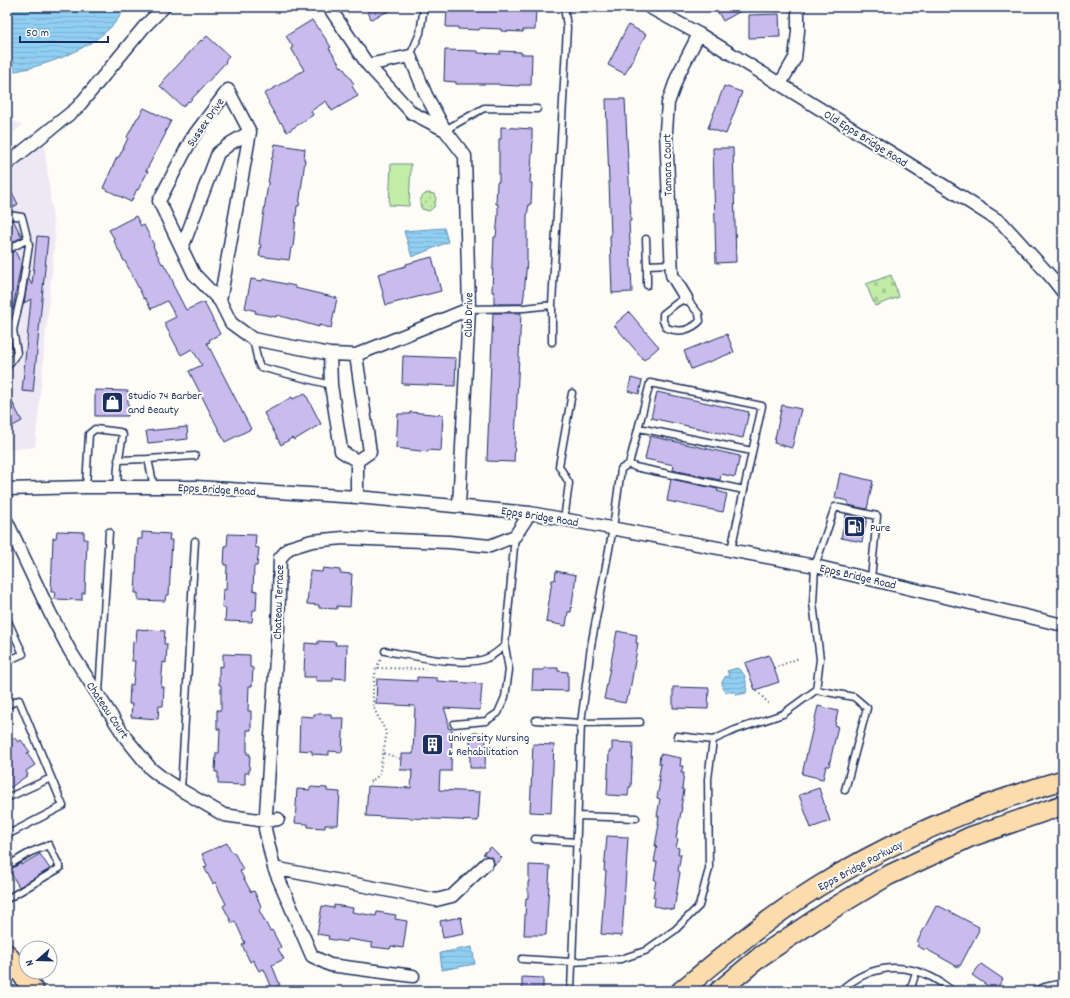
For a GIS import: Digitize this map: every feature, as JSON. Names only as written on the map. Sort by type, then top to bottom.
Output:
[{"type":"main road","name":"Epps Bridge Parkway","points":[[681,991],[739,942],[816,888],[869,858],[945,821],[1027,790],[1063,780]]},
{"type":"main road","name":"Epps Bridge Parkway","points":[[719,991],[761,956],[827,912],[887,876],[970,837],[1063,805]]},
{"type":"main road","points":[[7,954],[34,991]]},
{"type":"street","points":[[7,164],[77,108],[144,27],[164,7]]},
{"type":"street","name":"Club Drive","points":[[329,7],[368,65],[412,113],[445,130]]},
{"type":"street","name":"Old Epps Bridge Road","points":[[649,7],[699,34],[1002,223],[1063,292]]},
{"type":"street","points":[[780,84],[795,58],[798,31],[798,7]]},
{"type":"street","name":"Tamara Court","points":[[686,298],[672,275],[666,131],[668,103],[678,75],[699,34]]},
{"type":"street","points":[[368,65],[410,56]]},
{"type":"street","name":"Club Drive","points":[[410,56],[426,95],[445,130],[465,156],[469,309],[459,506]]},
{"type":"street","name":"Sussex Drive","points":[[250,132],[228,90],[192,138],[159,201],[194,274],[220,302],[231,323],[253,339],[330,354],[356,355]]},
{"type":"street","points":[[182,248],[218,153],[231,143],[250,132]]},
{"type":"street","points":[[220,302],[250,132]]},
{"type":"street","points":[[357,461],[370,452],[356,355],[469,309]]},
{"type":"street","points":[[330,354],[331,385],[340,444],[342,451],[357,461]]},
{"type":"street","points":[[357,461],[357,497]]},
{"type":"street","name":"Epps Bridge Road","points":[[7,489],[196,487],[357,497],[530,513],[815,566],[1063,625]]},
{"type":"street","points":[[515,536],[530,513]]},
{"type":"street","name":"Chateau Court","points":[[7,522],[70,651],[125,737],[151,769],[164,780],[224,815],[266,821],[278,819]]},
{"type":"street","name":"Chateau Terrace","points":[[413,976],[330,966],[312,956],[274,868],[265,829],[278,628],[280,558],[289,548],[312,541],[343,538],[449,542],[490,546],[515,536]]},
{"type":"street","points":[[274,868],[436,900],[452,896],[487,863]]},
{"type":"lane","points":[[410,56],[420,33],[424,7]]},
{"type":"lane","points":[[552,342],[552,305],[567,27],[564,7]]},
{"type":"lane","points":[[445,130],[484,108],[537,109]]},
{"type":"lane","points":[[7,216],[22,217],[29,245],[21,296],[13,330]]},
{"type":"lane","points":[[7,250],[28,239]]},
{"type":"lane","points":[[646,240],[647,285]]},
{"type":"lane","points":[[647,265],[671,264]]},
{"type":"lane","points":[[686,298],[699,314],[700,321],[694,327],[679,331],[667,328],[663,321],[663,314],[686,298]]},
{"type":"lane","points":[[469,309],[524,308],[552,305]]},
{"type":"lane","points":[[7,319],[13,330],[17,353],[7,367]]},
{"type":"lane","points":[[253,339],[260,367],[331,385]]},
{"type":"lane","points":[[571,991],[581,723],[591,646],[613,528],[622,469],[629,464],[650,383],[762,406],[731,550]]},
{"type":"lane","points":[[564,520],[569,483],[560,466],[572,393]]},
{"type":"lane","points":[[639,428],[752,451]]},
{"type":"lane","points":[[86,487],[89,434],[95,429],[120,432],[123,435],[118,460],[118,487]]},
{"type":"lane","points":[[118,460],[195,456]]},
{"type":"lane","points":[[148,459],[154,487]]},
{"type":"lane","points":[[629,464],[635,467],[744,490]]},
{"type":"lane","points":[[677,736],[713,740],[735,730],[783,714],[816,690],[820,660],[813,603],[815,566],[834,507],[877,516],[871,579]]},
{"type":"lane","points":[[98,696],[109,532]]},
{"type":"lane","points":[[454,724],[486,721],[498,713],[505,697],[509,670],[505,646],[515,536]]},
{"type":"lane","points":[[181,790],[195,541]]},
{"type":"lane","points":[[7,619],[23,654],[7,661]]},
{"type":"lane","points":[[385,651],[436,660],[472,663],[487,658],[505,646]]},
{"type":"lane","points":[[816,690],[854,697],[866,708],[845,790]]},
{"type":"lane","points":[[7,705],[18,700],[63,806],[7,835]]},
{"type":"lane","points":[[536,720],[581,723],[640,722]]},
{"type":"lane","points":[[522,959],[572,962],[621,959],[645,951],[675,930],[699,906],[709,869],[708,779],[713,740]]},
{"type":"lane","points":[[7,798],[51,778]]},
{"type":"lane","points":[[578,816],[636,818]]},
{"type":"lane","points":[[535,839],[577,842]]},
{"type":"lane","points":[[7,866],[31,852],[49,845],[60,868],[7,899]]},
{"type":"lane","points":[[840,991],[846,985],[863,974],[882,968],[903,968],[929,976],[953,991]]},
{"type":"lane","points":[[910,991],[916,972]]},
{"type":"lane","points":[[1035,991],[1063,983]]},
{"type":"path","points":[[774,668],[799,658]]},
{"type":"path","points":[[370,782],[378,776],[386,738],[385,730],[373,704],[372,691],[376,668],[426,669]]},
{"type":"path","points":[[757,691],[770,705]]},
{"type":"path","points":[[384,753],[401,759]]},
{"type":"shaded area","points":[[7,119],[22,125],[7,138]]},
{"type":"shaded area","points":[[44,142],[55,238],[35,447],[7,450],[7,170]]},
{"type":"green space","points":[[391,164],[411,164],[409,206],[389,205]]},
{"type":"green space","points":[[428,193],[434,194],[436,199],[434,207],[429,211],[422,209],[420,204],[422,197]]},
{"type":"green space","points":[[891,275],[899,297],[875,306],[866,284]]},
{"type":"water","points":[[19,7],[125,7],[111,27],[89,44],[64,57],[32,68],[7,73],[7,9]]},
{"type":"water","points":[[444,228],[448,242],[412,257],[404,231]]},
{"type":"water","points":[[737,668],[742,672],[746,680],[746,693],[737,695],[734,692],[726,692],[723,689],[722,682],[725,677],[729,675],[727,671]]},
{"type":"water","points":[[472,947],[475,964],[442,970],[440,953]]},
{"type":"building","points":[[366,7],[398,7],[371,19]]},
{"type":"building","points":[[447,7],[536,7],[535,30],[523,30],[523,32],[501,31],[501,29],[480,28],[479,30],[446,27]]},
{"type":"building","points":[[715,7],[748,7],[723,21]]},
{"type":"building","points":[[779,14],[780,37],[749,38],[749,15]]},
{"type":"building","points":[[312,20],[331,47],[329,48],[341,67],[342,66],[354,84],[352,86],[358,96],[332,111],[326,101],[311,111],[313,115],[287,132],[281,122],[280,123],[264,94],[304,70],[286,36]]},
{"type":"building","points":[[628,25],[646,34],[625,74],[608,65]]},
{"type":"building","points":[[207,36],[229,56],[225,61],[226,62],[183,107],[160,86],[201,40],[202,41]]},
{"type":"building","points":[[445,50],[478,51],[478,53],[500,54],[500,51],[532,54],[531,85],[456,84],[456,82],[444,81]]},
{"type":"building","points":[[724,86],[742,92],[726,134],[708,128]]},
{"type":"building","points":[[606,99],[625,99],[631,221],[629,221],[632,292],[612,293]]},
{"type":"building","points":[[144,108],[171,121],[146,171],[148,171],[131,202],[103,188],[117,157],[119,157],[128,138],[127,137]]},
{"type":"building","points":[[501,127],[532,129],[533,140],[530,183],[532,183],[531,204],[529,204],[527,216],[527,260],[522,304],[494,304],[494,292],[492,292],[494,237],[496,237],[498,215],[498,204],[496,204],[497,182],[499,182],[499,139],[501,139]]},
{"type":"building","points":[[275,144],[305,149],[305,160],[299,206],[297,206],[293,248],[291,248],[289,260],[259,256],[261,245],[259,244]]},
{"type":"building","points":[[713,148],[733,148],[736,262],[716,263]]},
{"type":"building","points":[[7,183],[18,204],[7,211]]},
{"type":"building","points":[[136,216],[141,226],[144,225],[154,245],[153,246],[162,264],[163,263],[170,275],[174,284],[173,285],[186,310],[204,302],[220,334],[209,340],[210,342],[207,343],[251,429],[225,442],[189,371],[202,365],[192,349],[181,355],[164,323],[176,317],[167,301],[151,309],[145,298],[144,299],[109,230]]},
{"type":"building","points":[[7,220],[13,220],[22,237],[7,245]]},
{"type":"building","points":[[37,236],[48,237],[33,392],[22,391],[31,299],[24,303],[28,278],[32,285]]},
{"type":"building","points":[[15,251],[21,264],[13,309],[7,312],[7,254]]},
{"type":"building","points":[[432,257],[441,291],[386,305],[378,274]]},
{"type":"building","points":[[251,279],[262,281],[263,279],[295,286],[295,288],[337,298],[331,328],[319,325],[319,327],[277,315],[276,317],[255,313],[256,311],[245,308]]},
{"type":"building","points":[[629,312],[659,347],[644,360],[614,325]]},
{"type":"building","points":[[493,313],[521,313],[514,462],[487,461]]},
{"type":"building","points":[[727,334],[734,352],[691,369],[684,351]]},
{"type":"building","points":[[403,356],[456,358],[455,386],[402,384]]},
{"type":"building","points":[[631,378],[642,381],[639,394],[628,391]]},
{"type":"building","name":"Studio 74 Barber and Beauty","points":[[95,390],[128,391],[128,416],[95,416]]},
{"type":"building","points":[[7,392],[22,421],[7,429]]},
{"type":"building","points":[[657,392],[749,412],[743,438],[651,418]]},
{"type":"building","points":[[305,393],[321,424],[294,440],[292,438],[281,445],[264,413],[292,397],[293,399]]},
{"type":"building","points":[[782,405],[801,409],[792,448],[774,443]]},
{"type":"building","points":[[410,412],[443,415],[441,451],[428,450],[428,452],[396,448],[398,414],[410,414]]},
{"type":"building","points":[[187,427],[188,439],[148,443],[146,431]]},
{"type":"building","points":[[650,436],[740,456],[735,477],[721,474],[720,480],[673,470],[674,465],[645,459]]},
{"type":"building","points":[[840,473],[873,481],[867,509],[848,505],[848,501],[835,498]]},
{"type":"building","points":[[671,479],[718,489],[717,491],[727,494],[723,512],[667,501]]},
{"type":"building","name":"Pure","points":[[846,514],[867,518],[862,542],[841,538]]},
{"type":"building","points":[[57,531],[84,532],[84,539],[87,539],[85,593],[82,593],[82,600],[54,599],[55,592],[51,592],[53,538],[56,538]]},
{"type":"building","points":[[142,532],[170,534],[169,540],[172,540],[169,595],[166,595],[165,601],[138,600],[138,593],[135,593],[138,539],[142,539]]},
{"type":"building","points":[[228,534],[256,535],[255,547],[259,548],[257,566],[254,566],[253,590],[257,591],[256,610],[253,610],[252,622],[225,621],[226,608],[222,608],[223,589],[226,590],[227,565],[224,565],[225,546],[227,546]]},
{"type":"building","points":[[323,568],[340,570],[340,573],[352,574],[350,607],[337,606],[337,609],[319,608],[319,605],[307,604],[310,571],[322,572]]},
{"type":"building","points":[[556,571],[576,575],[571,612],[568,612],[566,626],[546,622],[552,580],[555,580]]},
{"type":"building","points":[[137,629],[165,631],[164,644],[167,644],[166,663],[163,662],[161,687],[164,687],[163,706],[159,706],[158,719],[131,717],[132,704],[129,704],[130,685],[133,685],[135,661],[132,661],[133,641],[136,642]]},
{"type":"building","points":[[617,631],[637,635],[636,643],[638,643],[629,696],[627,696],[625,703],[604,699]]},
{"type":"building","points":[[318,641],[336,642],[335,645],[347,645],[346,679],[333,678],[333,681],[316,681],[316,677],[304,677],[305,643],[318,644]]},
{"type":"building","points":[[223,654],[250,655],[250,667],[253,668],[252,686],[249,686],[248,711],[251,711],[251,730],[247,730],[247,754],[250,754],[249,773],[245,773],[245,785],[218,784],[218,772],[215,772],[216,753],[219,753],[220,729],[217,729],[217,710],[221,710],[219,666],[223,667]]},
{"type":"building","points":[[769,655],[779,682],[755,690],[745,663]]},
{"type":"building","points":[[544,668],[558,668],[558,671],[568,672],[568,691],[532,690],[533,670],[544,670]]},
{"type":"building","name":"University Nursing & Rehabilitation","points":[[417,677],[437,678],[437,681],[482,684],[480,710],[444,708],[448,719],[448,728],[452,729],[451,771],[440,771],[439,790],[480,792],[478,821],[366,816],[368,786],[411,788],[412,770],[400,770],[401,754],[413,754],[415,706],[376,704],[377,679],[417,681]]},
{"type":"building","points":[[673,687],[709,688],[708,709],[673,708]]},
{"type":"building","points":[[818,706],[838,711],[835,725],[838,726],[829,766],[826,766],[823,779],[802,774]]},
{"type":"building","points":[[314,714],[331,714],[331,718],[344,718],[342,752],[329,751],[329,755],[312,754],[312,751],[299,750],[300,716],[314,717]]},
{"type":"building","points":[[470,733],[486,733],[485,768],[470,768]]},
{"type":"building","points":[[14,737],[18,742],[21,740],[30,752],[27,753],[35,765],[26,771],[28,775],[7,790],[7,742]]},
{"type":"building","points":[[612,742],[633,743],[631,787],[629,787],[628,796],[607,795],[609,751],[612,751]]},
{"type":"building","points":[[533,744],[554,745],[551,813],[530,812]]},
{"type":"building","points":[[660,754],[681,758],[680,766],[683,766],[681,773],[684,773],[682,807],[676,838],[678,839],[676,847],[679,848],[678,854],[681,854],[678,871],[680,872],[674,910],[654,906],[655,897],[653,897],[657,862],[654,862],[657,846],[655,846],[659,824],[659,816],[657,816],[660,799],[657,798],[660,781],[658,781],[661,764],[659,764]]},
{"type":"building","points":[[310,787],[327,788],[327,791],[340,792],[338,825],[325,825],[325,828],[308,827],[308,824],[295,823],[297,789],[310,790]]},
{"type":"building","points":[[819,788],[830,821],[811,828],[799,795]]},
{"type":"building","points":[[607,836],[628,837],[622,936],[601,934]]},
{"type":"building","points":[[227,843],[232,853],[234,852],[243,870],[240,871],[251,892],[254,891],[262,908],[259,910],[270,931],[272,930],[281,947],[278,949],[284,959],[272,965],[280,985],[272,988],[264,969],[259,971],[253,960],[250,962],[242,945],[245,943],[235,921],[232,923],[223,906],[226,904],[215,882],[213,884],[204,867],[207,866],[202,854]]},
{"type":"building","points":[[491,847],[502,858],[494,865],[493,858],[483,854]]},
{"type":"building","points":[[40,854],[50,869],[19,887],[9,870]]},
{"type":"building","points":[[529,865],[550,866],[546,935],[524,935],[526,898],[528,898]]},
{"type":"building","points":[[334,905],[353,908],[352,912],[376,916],[377,912],[396,915],[395,919],[407,921],[403,948],[391,946],[390,949],[372,947],[372,943],[348,939],[347,942],[328,939],[329,936],[317,934],[322,906],[334,908]]},
{"type":"building","points":[[936,906],[939,906],[979,927],[979,930],[960,966],[958,965],[958,967],[926,949],[925,950],[917,946],[919,943],[917,942]]},
{"type":"building","points":[[461,917],[464,934],[443,938],[440,921]]},
{"type":"building","points":[[981,964],[1003,979],[995,991],[972,975]]},
{"type":"building","points":[[522,977],[543,978],[543,991],[522,991]]},
{"type":"place","name":"Studio 74 Barber and Beauty","points":[[112,402]]},
{"type":"place","name":"Pure","points":[[854,527]]},
{"type":"place","name":"University Nursing & Rehabilitation","points":[[433,744]]}]
